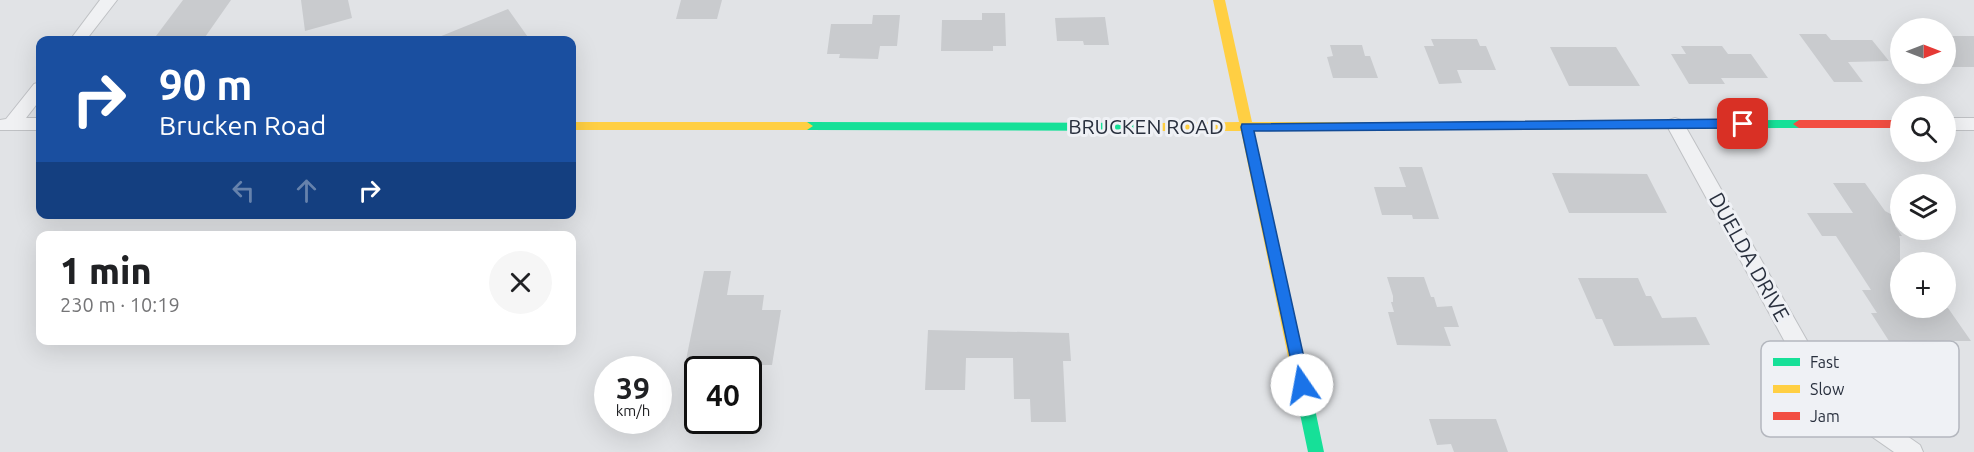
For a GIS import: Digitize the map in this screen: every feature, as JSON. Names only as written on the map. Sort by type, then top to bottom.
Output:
[{"type":"street","points":[[81,36],[109,0]]},
{"type":"street","points":[[1219,0],[1316,452]]},
{"type":"street","points":[[6,124],[36,92]]},
{"type":"street","points":[[6,124],[36,124]]},
{"type":"street","name":"DUELDA DRIVE","points":[[1676,124],[1796,341]]},
{"type":"street","name":"BRUCKEN ROAD","points":[[576,126],[1247,127],[1890,124]]},
{"type":"street","points":[[1956,124],[1974,124]]},
{"type":"street","name":"DUELDA DRIVE","points":[[1890,437],[1911,452]]},
{"type":"building","points":[[183,0],[231,0],[206,36],[156,36]]},
{"type":"building","points":[[301,0],[348,0],[352,18],[305,31]]},
{"type":"building","points":[[681,0],[722,0],[717,19],[676,19]]},
{"type":"building","points":[[508,9],[527,36],[441,36]]},
{"type":"building","points":[[982,13],[1005,13],[1006,46],[993,46],[993,51],[941,51],[942,20],[982,20]]},
{"type":"building","points":[[873,15],[900,15],[897,46],[880,46],[878,59],[839,58],[840,54],[827,54],[831,24],[872,24]]},
{"type":"building","points":[[1105,17],[1109,45],[1084,45],[1083,41],[1057,41],[1055,18]]},
{"type":"building","points":[[1799,34],[1826,34],[1831,40],[1872,40],[1889,61],[1848,62],[1863,82],[1834,82]]},
{"type":"building","points":[[1956,36],[1974,36],[1974,67],[1956,67]]},
{"type":"building","points":[[1431,39],[1477,39],[1480,46],[1486,46],[1496,70],[1457,70],[1462,83],[1439,84],[1424,46],[1434,46]]},
{"type":"building","points":[[1330,45],[1362,45],[1365,56],[1370,56],[1378,78],[1333,78],[1327,57],[1333,56]]},
{"type":"building","points":[[1681,46],[1722,46],[1728,54],[1751,54],[1768,78],[1721,78],[1725,84],[1689,84],[1671,54],[1686,54]]},
{"type":"building","points":[[1550,47],[1616,47],[1640,86],[1569,86]]},
{"type":"building","points":[[1399,167],[1422,167],[1439,219],[1413,219],[1412,215],[1382,215],[1374,187],[1406,187]]},
{"type":"building","points":[[1552,173],[1647,174],[1667,213],[1569,213]]},
{"type":"building","points":[[1833,183],[1865,183],[1885,211],[1890,214],[1890,240],[1900,240],[1900,252],[1890,252],[1890,318],[1955,318],[1971,341],[1889,341],[1871,313],[1877,313],[1862,290],[1871,290],[1836,236],[1822,236],[1807,213],[1853,213]]},
{"type":"building","points":[[704,271],[731,271],[727,295],[764,295],[762,310],[781,310],[772,365],[762,365],[762,356],[687,356]]},
{"type":"building","points":[[1387,277],[1424,277],[1437,307],[1452,306],[1459,327],[1444,327],[1451,346],[1397,345],[1388,312],[1394,312],[1391,302],[1393,302],[1393,296]]},
{"type":"building","points":[[1578,278],[1638,278],[1646,296],[1651,296],[1662,318],[1696,317],[1710,345],[1614,346],[1602,319],[1596,319]]},
{"type":"building","points":[[928,330],[1069,333],[1071,361],[1063,361],[1066,422],[1031,422],[1030,399],[1014,399],[1013,358],[966,358],[965,390],[925,390]]},
{"type":"building","points":[[1429,419],[1496,419],[1508,452],[1454,452],[1451,444],[1437,445]]},
{"type":"traffic: fast","points":[[1447,126],[1799,124]]},
{"type":"traffic: fast","points":[[807,126],[1161,127]]},
{"type":"traffic: fast","points":[[1299,371],[1316,452]]},
{"type":"traffic: slow","points":[[1219,0],[1299,371]]},
{"type":"traffic: slow","points":[[576,126],[807,126]]},
{"type":"traffic: slow","points":[[1161,127],[1447,126]]},
{"type":"traffic: jam","points":[[1799,124],[1890,124]]},
{"type":"route","points":[[1302,385],[1247,127],[1743,124]]}]
